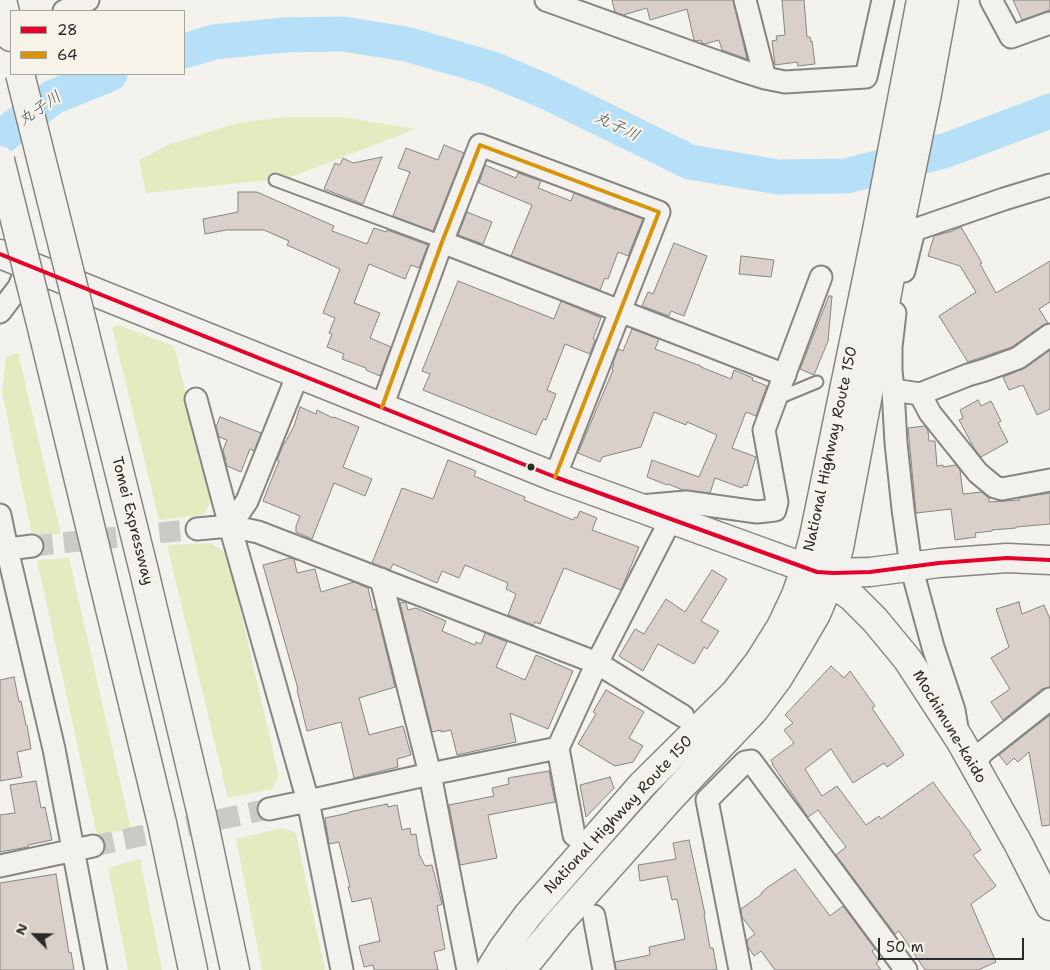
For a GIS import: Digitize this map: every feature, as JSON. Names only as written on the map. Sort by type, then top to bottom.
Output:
[{"type":"main road","points":[[2,0],[10,33]]},
{"type":"main road","name":"National Highway Route 150","points":[[520,970],[552,930],[674,794],[754,710],[778,678],[816,614],[822,573],[814,536],[898,227],[914,101],[921,0]]},
{"type":"main road","name":"National Highway Route 150","points":[[914,101],[944,0]]},
{"type":"main road","name":"Tomei Expressway","points":[[20,75],[144,571],[202,815],[235,970]]},
{"type":"main road","points":[[0,160],[162,822],[193,970]]},
{"type":"main road","name":"Mochimune-kaido","points":[[10,258],[555,477],[822,573],[852,597],[875,620],[908,660],[960,740],[1019,845],[1050,906]]},
{"type":"main road","points":[[822,573],[870,572],[939,562],[1007,558],[1050,560]]},
{"type":"main road","name":"National Highway Route 150","points":[[490,970],[528,915],[642,786],[735,693],[759,662],[781,626],[796,595],[822,573]]},
{"type":"street","points":[[66,10],[88,0]]},
{"type":"street","points":[[546,0],[587,8],[700,56],[765,78],[785,82],[866,77],[883,0]]},
{"type":"street","points":[[745,0],[765,78]]},
{"type":"street","points":[[991,0],[1010,37],[1050,22]]},
{"type":"street","points":[[382,407],[442,242],[480,145],[659,212],[555,477]]},
{"type":"street","points":[[960,740],[954,710],[933,647],[912,566],[903,509],[891,370],[891,347],[895,315],[904,269],[898,227],[1050,185]]},
{"type":"street","points":[[442,242],[785,375]]},
{"type":"street","points":[[0,312],[19,287],[10,258]]},
{"type":"street","points":[[636,506],[686,502],[757,512],[775,510],[777,502],[764,430],[821,278]]},
{"type":"street","points":[[893,390],[920,394],[968,374],[1018,358],[1050,335]]},
{"type":"street","points":[[230,526],[247,501],[298,374]]},
{"type":"street","points":[[920,394],[930,412],[978,473],[995,487],[1002,489],[1050,480]]},
{"type":"street","points":[[196,399],[308,802],[342,970]]},
{"type":"street","points":[[0,515],[3,549],[54,749],[83,848],[96,970]]},
{"type":"street","points":[[574,835],[558,748],[598,664],[672,519]]},
{"type":"street","points":[[197,529],[230,526],[258,532],[381,579],[598,664],[683,716]]},
{"type":"street","points":[[3,549],[32,546]]},
{"type":"street","points":[[381,579],[430,774],[468,970]]},
{"type":"street","points":[[973,764],[984,751],[1050,699]]},
{"type":"street","points":[[269,809],[558,748]]},
{"type":"street","points":[[740,970],[707,800],[745,762],[751,761],[906,970]]},
{"type":"street","points":[[0,866],[83,848]]},
{"type":"street","points":[[594,916],[604,970]]},
{"type":"lane","points":[[275,180],[442,242]]},
{"type":"lane","points":[[776,399],[817,382]]},
{"type":"green space","points":[[285,117],[342,117],[416,129],[288,178],[146,193],[139,160],[168,145],[237,123]]},
{"type":"green space","points":[[118,325],[174,346],[212,500],[203,515],[159,520],[112,327]]},
{"type":"green space","points":[[18,353],[61,534],[32,535],[2,392],[6,357]]},
{"type":"green space","points":[[211,543],[227,554],[279,776],[272,789],[228,798],[167,545]]},
{"type":"green space","points":[[69,558],[131,829],[97,835],[37,560]]},
{"type":"green space","points":[[282,828],[296,833],[325,970],[262,970],[236,839]]},
{"type":"green space","points":[[140,859],[162,970],[128,970],[108,868]]},
{"type":"building","points":[[612,0],[733,0],[747,59],[722,50],[719,40],[705,44],[701,40],[694,40],[687,9],[650,20],[647,8],[623,15],[615,12]]},
{"type":"building","points":[[782,0],[804,0],[807,37],[810,37],[812,41],[815,64],[798,66],[797,62],[775,65],[772,41],[777,40],[776,36],[785,35]]},
{"type":"building","points":[[1013,0],[1050,0],[1050,10],[1022,20]]},
{"type":"building","points":[[444,145],[464,153],[433,231],[393,216],[410,172],[398,168],[406,148],[438,160]]},
{"type":"building","points":[[382,157],[363,204],[324,189],[335,163],[340,165],[343,158],[353,163]]},
{"type":"building","points":[[485,165],[516,178],[518,173],[541,181],[538,188],[571,201],[574,193],[643,219],[628,256],[618,252],[608,279],[605,278],[600,290],[511,256],[532,205],[479,183]]},
{"type":"building","points":[[238,192],[257,192],[334,226],[332,231],[367,244],[374,228],[386,232],[387,230],[428,245],[419,268],[411,265],[405,279],[369,264],[354,303],[380,313],[370,338],[391,347],[380,376],[366,370],[366,368],[342,359],[344,354],[327,347],[332,334],[329,333],[335,318],[323,313],[340,269],[287,245],[289,241],[264,230],[226,230],[205,234],[203,219],[238,212]]},
{"type":"building","points":[[467,212],[492,222],[483,244],[458,235]]},
{"type":"building","points":[[961,227],[982,263],[980,264],[996,293],[1050,261],[1050,302],[1039,309],[1048,323],[1012,347],[968,362],[939,316],[976,292],[960,266],[928,256],[934,236]]},
{"type":"building","points":[[674,243],[707,256],[684,316],[671,311],[669,316],[642,306],[648,292],[653,294]]},
{"type":"building","points":[[741,256],[774,260],[771,277],[739,274]]},
{"type":"building","points":[[458,281],[554,319],[561,301],[601,318],[593,339],[595,340],[590,354],[565,344],[547,390],[556,394],[546,420],[543,419],[536,435],[423,390],[430,374],[422,371]]},
{"type":"building","points":[[829,296],[832,296],[828,341],[814,375],[800,369]]},
{"type":"building","points":[[632,329],[659,339],[655,349],[731,379],[734,370],[767,386],[756,416],[746,412],[732,448],[756,457],[747,486],[744,485],[742,488],[715,478],[710,493],[683,490],[647,477],[652,460],[699,477],[717,435],[687,422],[686,425],[654,412],[641,447],[602,457],[600,462],[578,453],[613,370],[613,363],[618,349],[623,351]]},
{"type":"building","points":[[1050,350],[1050,409],[1037,415],[1023,385],[1009,390],[1003,377],[1025,368]]},
{"type":"building","points":[[978,400],[981,406],[991,401],[1001,421],[998,423],[1008,442],[981,457],[959,420],[963,418],[960,410]]},
{"type":"building","points":[[300,407],[316,414],[317,410],[359,427],[343,467],[372,479],[365,496],[334,483],[312,539],[296,532],[300,516],[263,501],[279,461],[277,460],[294,426]]},
{"type":"building","points":[[220,417],[261,433],[254,451],[250,449],[241,472],[227,466],[223,450],[227,440],[219,437],[216,427]]},
{"type":"building","points":[[925,426],[928,431],[929,441],[935,441],[937,466],[956,465],[960,470],[963,494],[981,492],[989,498],[989,502],[1020,500],[1019,498],[1050,493],[1050,524],[992,530],[975,533],[976,537],[955,540],[951,509],[916,513],[908,428]]},
{"type":"building","points":[[448,460],[476,471],[474,476],[525,497],[524,500],[573,520],[575,517],[577,518],[580,511],[597,518],[592,530],[639,547],[621,590],[564,568],[540,624],[535,622],[533,625],[508,615],[516,594],[506,589],[508,583],[465,565],[459,578],[442,571],[437,583],[393,564],[390,570],[372,563],[402,488],[433,499]]},
{"type":"building","points":[[290,558],[294,559],[297,573],[315,569],[321,592],[354,582],[368,588],[373,610],[376,609],[395,687],[359,698],[369,735],[403,726],[411,755],[397,759],[398,767],[354,778],[341,722],[307,731],[298,689],[263,565]]},
{"type":"building","points":[[712,570],[727,579],[701,621],[719,631],[707,649],[704,647],[694,664],[658,644],[643,671],[619,656],[635,629],[644,634],[666,599],[685,612]]},
{"type":"building","points":[[404,602],[408,610],[416,608],[446,621],[442,631],[475,645],[476,642],[481,644],[485,633],[507,642],[496,667],[525,680],[536,655],[573,671],[548,729],[510,713],[516,742],[457,755],[451,730],[432,732],[400,603]]},
{"type":"building","points":[[1019,602],[1022,614],[1044,605],[1050,619],[1050,687],[1042,689],[1003,720],[991,702],[1010,689],[991,658],[1009,647],[996,609]]},
{"type":"building","points":[[831,666],[844,678],[850,671],[875,706],[872,708],[904,755],[887,767],[884,763],[853,783],[831,749],[805,769],[822,796],[837,786],[866,825],[879,816],[881,819],[933,782],[981,850],[973,855],[996,886],[971,904],[996,962],[978,970],[925,970],[899,931],[895,934],[836,855],[846,847],[818,810],[808,817],[772,764],[771,760],[794,743],[784,730],[793,723],[785,715]]},
{"type":"building","points":[[14,677],[19,702],[21,701],[27,725],[31,749],[17,752],[22,777],[0,781],[0,680]]},
{"type":"building","points":[[606,690],[644,712],[629,738],[643,746],[633,762],[615,766],[578,744],[596,714],[593,712]]},
{"type":"building","points":[[1050,715],[1050,825],[1042,826],[1029,752],[1018,762],[1014,758],[1007,765],[999,755]]},
{"type":"building","points":[[549,771],[555,802],[488,815],[497,858],[460,865],[449,805],[494,796],[492,788],[509,784],[508,778]]},
{"type":"building","points":[[610,777],[614,788],[586,817],[580,785]]},
{"type":"building","points":[[36,781],[41,808],[45,807],[52,840],[0,852],[0,815],[15,813],[10,785]]},
{"type":"building","points":[[387,804],[388,807],[397,805],[402,830],[410,828],[411,835],[416,834],[419,854],[425,866],[432,865],[442,904],[437,906],[445,949],[434,952],[438,970],[374,970],[373,965],[364,967],[359,946],[380,941],[371,898],[352,902],[339,842],[329,844],[325,818]]},
{"type":"building","points":[[689,840],[705,914],[710,948],[713,948],[717,970],[616,970],[615,962],[650,955],[649,947],[685,939],[677,899],[672,900],[667,876],[640,881],[638,865],[676,859],[673,843]]},
{"type":"building","points":[[795,869],[830,916],[843,906],[875,949],[872,951],[879,961],[876,963],[881,970],[775,970],[761,951],[754,956],[748,947],[747,940],[755,934],[742,917],[741,909],[762,894],[768,887]]},
{"type":"building","points":[[56,874],[69,953],[71,952],[74,970],[0,970],[0,883]]},
{"type":"waterway","name":"丸子川","points":[[185,51],[214,42],[284,35],[343,34],[406,44],[490,68],[547,92],[690,162],[778,177],[846,176],[947,150],[1050,111]]},
{"type":"waterway","name":"丸子川","points":[[0,138],[53,97],[108,75]]},
{"type":"tunnel","points":[[32,546],[197,529]]},
{"type":"tunnel","points":[[93,846],[269,809]]},
{"type":"transit line","name":"64","points":[[382,407],[442,242],[480,145],[659,212],[555,477]]},
{"type":"transit line","name":"28","points":[[0,254],[555,477],[817,572],[870,572],[939,563],[1007,558],[1050,560]]}]
